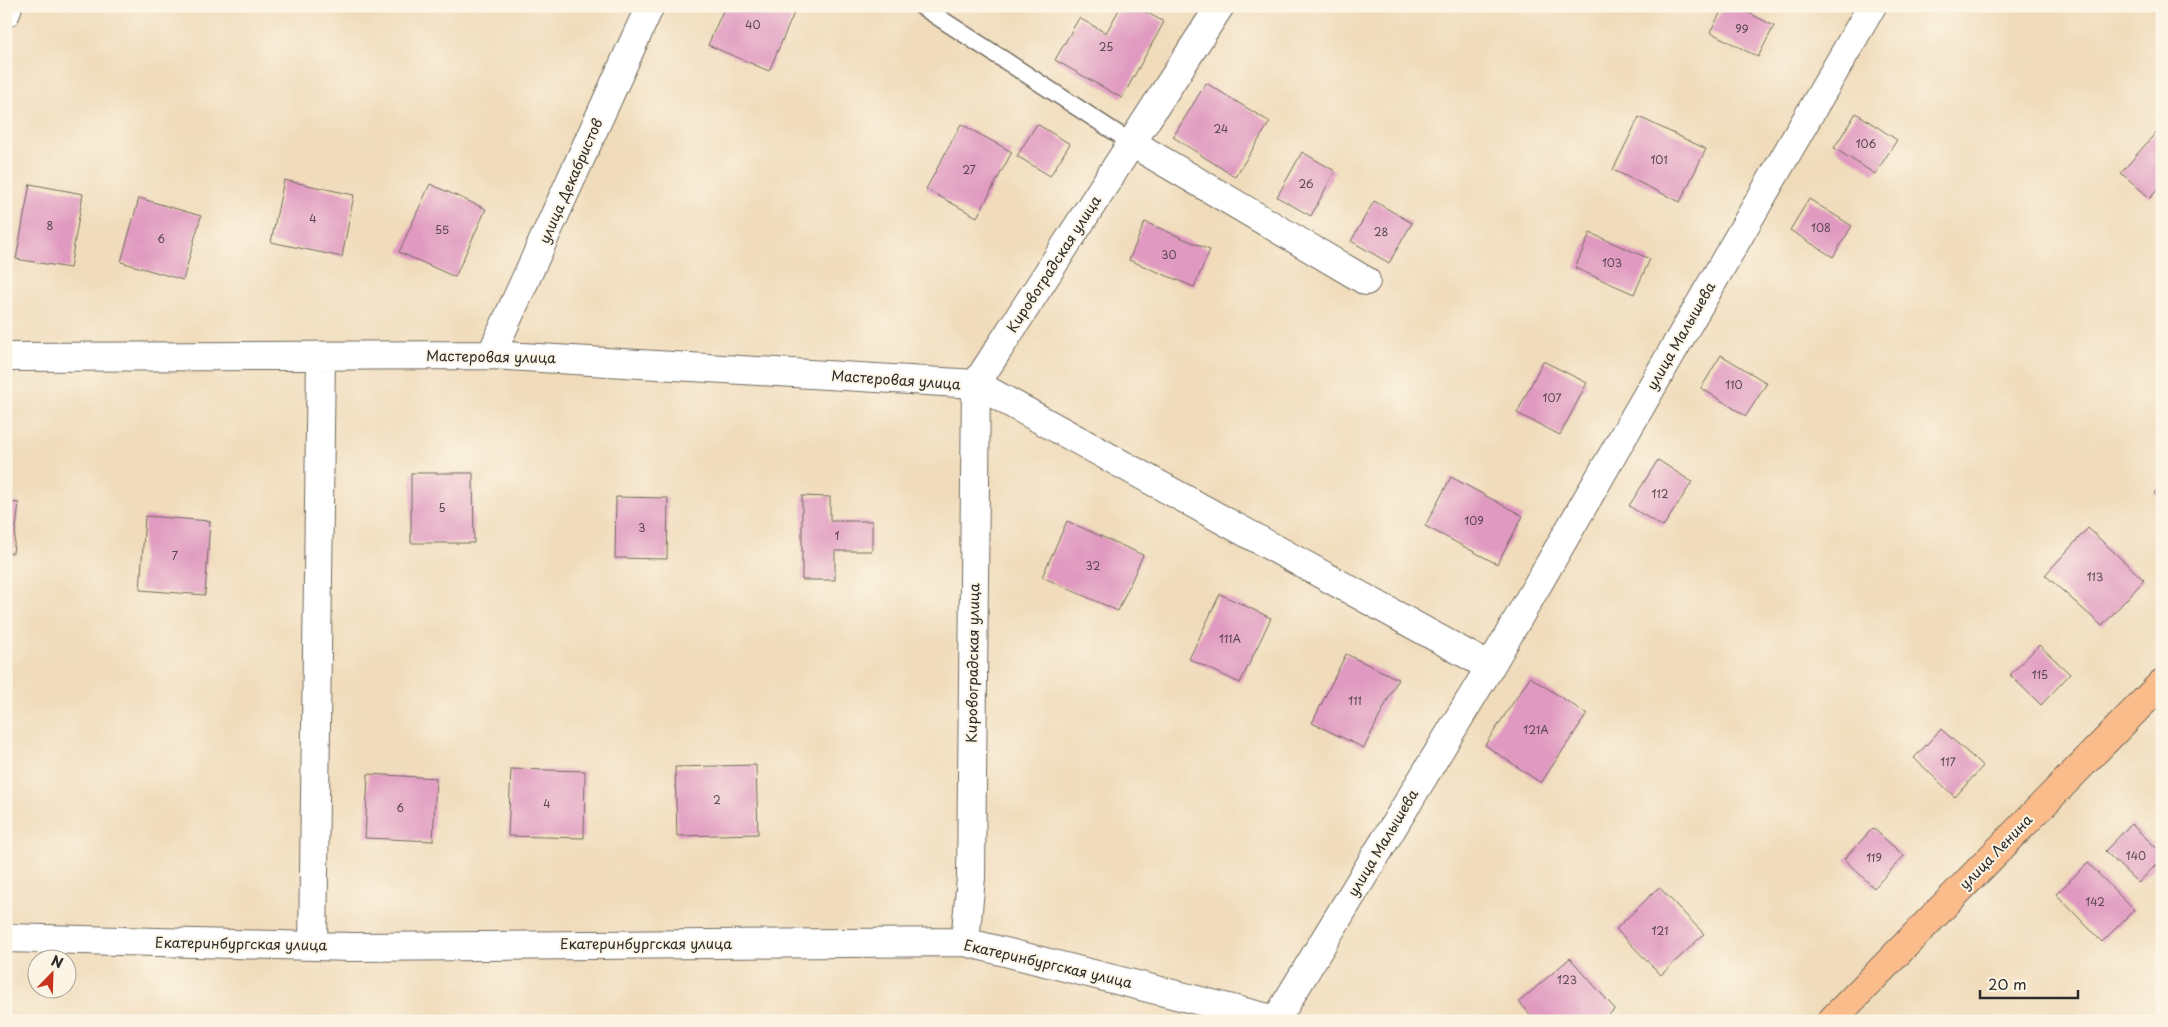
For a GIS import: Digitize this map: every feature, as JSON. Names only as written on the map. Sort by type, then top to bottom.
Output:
[{"type":"main road","name":"улица Ленина","points":[[1831,1021],[2162,683]]},
{"type":"street","points":[[6,13],[8,6]]},
{"type":"street","name":"улица Декабристов","points":[[491,355],[650,6]]},
{"type":"street","name":"Кировоградская улица","points":[[965,942],[971,878],[976,384],[1220,6]]},
{"type":"street","name":"улица Малышева","points":[[1276,1020],[1490,667],[1872,6]]},
{"type":"street","points":[[1132,143],[1366,281]]},
{"type":"street","name":"Мастеровая улица","points":[[6,357],[491,355],[976,384]]},
{"type":"street","points":[[313,946],[321,356]]},
{"type":"street","points":[[976,384],[1490,667]]},
{"type":"street","name":"Екатеринбургская улица","points":[[6,938],[313,946],[965,942],[1276,1020]]},
{"type":"lane","points":[[921,6],[1132,143]]},
{"type":"building","points":[[725,6],[797,6],[769,71],[708,45]]},
{"type":"building","points":[[1121,6],[1135,6],[1164,22],[1122,98],[1055,60],[1079,18],[1106,33]]},
{"type":"building","points":[[1724,6],[1736,6],[1774,26],[1758,57],[1710,32]]},
{"type":"building","points":[[1206,83],[1270,122],[1235,177],[1173,137]]},
{"type":"building","points":[[1856,113],[1897,140],[1875,174],[1834,148]]},
{"type":"building","points":[[1639,117],[1706,149],[1680,202],[1613,170]]},
{"type":"building","points":[[961,124],[1012,152],[977,217],[926,189]]},
{"type":"building","points":[[1037,124],[1070,144],[1050,176],[1017,156]]},
{"type":"building","points":[[2158,130],[2162,133],[2162,185],[2150,198],[2121,173]]},
{"type":"building","points":[[1302,152],[1335,171],[1311,216],[1277,197]]},
{"type":"building","points":[[284,180],[354,195],[342,257],[271,242]]},
{"type":"building","points":[[30,184],[83,194],[70,268],[16,259]]},
{"type":"building","points":[[430,184],[486,209],[455,277],[399,252]]},
{"type":"building","points":[[139,198],[201,216],[183,280],[121,262]]},
{"type":"building","points":[[1809,199],[1852,226],[1833,257],[1790,230]]},
{"type":"building","points":[[1374,201],[1412,223],[1389,263],[1351,241]]},
{"type":"building","points":[[1145,222],[1210,250],[1194,287],[1129,260]]},
{"type":"building","points":[[1590,233],[1650,259],[1634,294],[1575,268]]},
{"type":"building","points":[[1721,355],[1767,383],[1746,416],[1701,388]]},
{"type":"building","points":[[1543,361],[1587,383],[1560,435],[1517,413]]},
{"type":"building","points":[[1658,460],[1692,482],[1663,527],[1629,506]]},
{"type":"building","points":[[411,473],[473,473],[474,543],[411,543]]},
{"type":"building","points":[[1451,477],[1523,516],[1497,564],[1425,526]]},
{"type":"building","points":[[2162,485],[2162,501],[2154,493]]},
{"type":"building","points":[[802,496],[830,497],[830,521],[872,521],[872,551],[835,551],[835,580],[802,580]]},
{"type":"building","points":[[616,497],[668,498],[667,559],[615,558]]},
{"type":"building","points":[[6,502],[19,503],[13,553],[6,553]]},
{"type":"building","points":[[145,516],[210,521],[205,595],[140,590]]},
{"type":"building","points":[[1067,521],[1143,555],[1118,611],[1042,577]]},
{"type":"building","points":[[2088,528],[2144,580],[2102,626],[2045,575]]},
{"type":"building","points":[[1220,594],[1271,618],[1240,683],[1189,659]]},
{"type":"building","points":[[2039,645],[2070,674],[2041,705],[2010,675]]},
{"type":"building","points":[[1346,654],[1398,679],[1364,748],[1312,723]]},
{"type":"building","points":[[1530,677],[1587,714],[1541,783],[1485,745]]},
{"type":"building","points":[[1941,729],[1983,766],[1955,797],[1914,758]]},
{"type":"building","points":[[756,765],[758,834],[677,836],[675,767]]},
{"type":"building","points":[[511,769],[585,771],[584,838],[508,836]]},
{"type":"building","points":[[368,774],[436,778],[433,841],[365,838]]},
{"type":"building","points":[[2131,824],[2162,853],[2162,859],[2138,883],[2105,851]]},
{"type":"building","points":[[1873,828],[1904,856],[1874,888],[1844,859]]},
{"type":"building","points":[[2088,863],[2134,910],[2102,942],[2056,894]]},
{"type":"building","points":[[1659,887],[1704,934],[1661,975],[1616,929]]},
{"type":"building","points":[[1570,958],[1615,1009],[1602,1021],[1536,1021],[1519,1002]]}]
